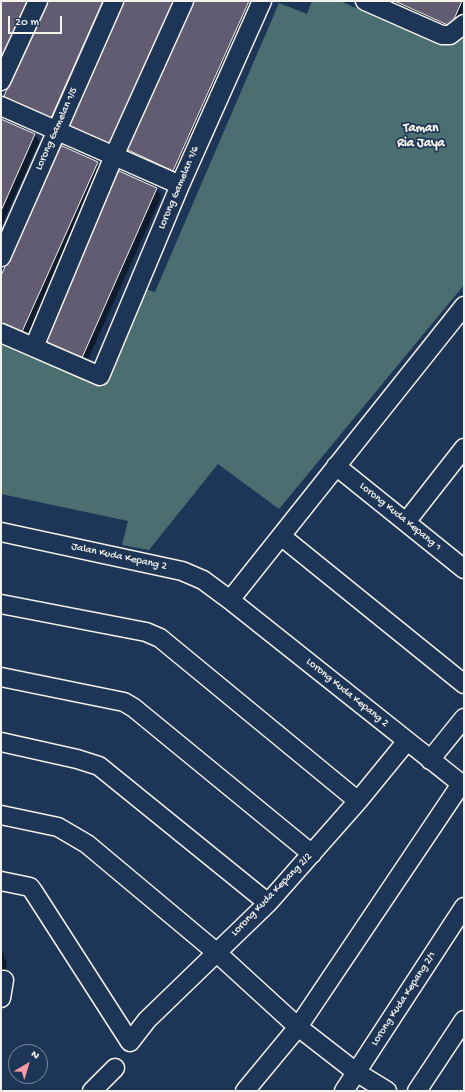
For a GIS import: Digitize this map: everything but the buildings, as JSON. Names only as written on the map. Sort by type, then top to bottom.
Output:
[{"type":"street","points":[[1,81],[38,1]]},
{"type":"street","name":"Lorong Gamelan 1/5","points":[[1,257],[114,1]]},
{"type":"street","points":[[1,333],[34,347],[114,156],[184,1]]},
{"type":"street","name":"Lorong Gamelan 1/6","points":[[34,347],[100,376],[180,185],[262,1]]},
{"type":"street","points":[[365,1],[442,35],[450,34],[464,24]]},
{"type":"street","points":[[1,106],[180,185]]},
{"type":"street","points":[[230,600],[464,306]]},
{"type":"street","points":[[406,522],[464,448]]},
{"type":"street","name":"Lorong Kuda Kepang 1","points":[[336,466],[464,569]]},
{"type":"street","name":"Jalan Kuda Kepang 2","points":[[1,532],[182,571],[203,580],[230,600]]},
{"type":"street","points":[[281,536],[464,684]]},
{"type":"street","name":"Lorong Kuda Kepang 2","points":[[230,600],[463,785]]},
{"type":"street","points":[[1,604],[146,632],[160,638],[358,801]]},
{"type":"street","points":[[1,677],[124,702],[134,708],[312,854]]},
{"type":"street","points":[[430,760],[464,718]]},
{"type":"street","name":"Lorong Kuda Kepang 2/2","points":[[1,881],[30,887],[130,1042],[147,1020],[268,903],[358,801],[407,741]]},
{"type":"street","points":[[1,742],[84,761],[99,766],[268,903]]},
{"type":"street","points":[[245,1091],[298,1027],[463,785]]},
{"type":"street","points":[[1,815],[58,827],[71,833],[87,844],[216,952],[298,1027],[356,1072],[386,1091]]},
{"type":"street","name":"Lorong Kuda Kepang 2/1","points":[[344,1091],[464,907]]},
{"type":"street","points":[[1,998],[4,980]]},
{"type":"street","points":[[417,1091],[464,1020]]},
{"type":"street","points":[[92,1091],[115,1068]]},
{"type":"green space","points":[[312,1],[340,1],[441,45],[464,38],[464,285],[279,509],[218,464],[149,550],[122,545],[128,521],[1,494],[1,343],[103,387],[145,289],[155,292],[279,3],[307,14]]},
{"type":"district","name":"Taman Ria Jaya","points":[[421,136]]}]
